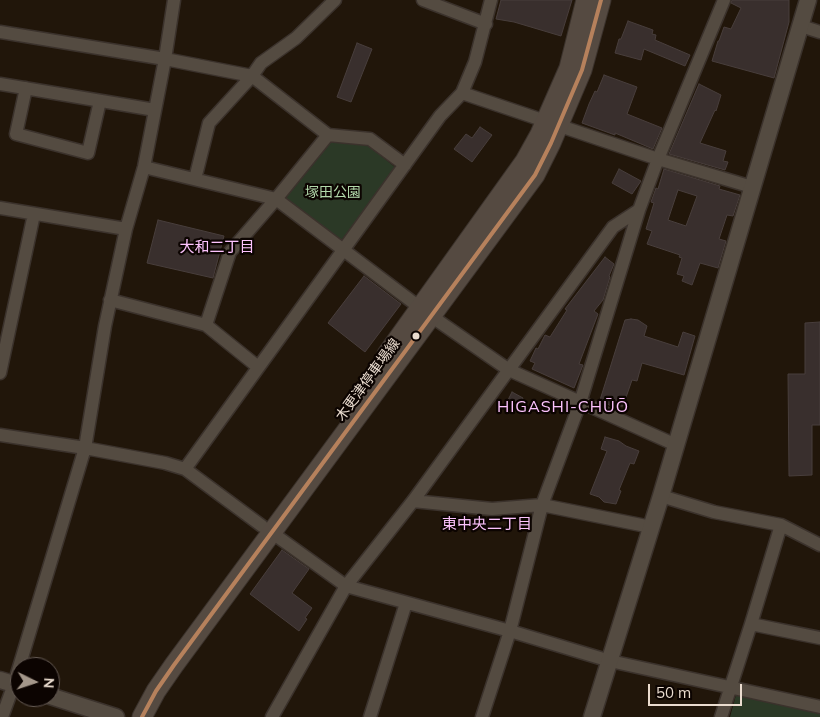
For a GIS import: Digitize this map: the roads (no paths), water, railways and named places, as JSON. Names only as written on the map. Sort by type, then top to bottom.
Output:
[{"type":"main road","name":"木更津停車場線","points":[[552,124],[569,68],[586,0]]},
{"type":"main road","name":"木更津停車場線","points":[[128,717],[146,685],[267,529],[426,312],[525,161],[552,124],[582,70],[601,0]]},
{"type":"main road","name":"木更津停車場線","points":[[142,717],[156,691],[267,529]]},
{"type":"street","points":[[19,657],[85,448],[110,300],[126,229],[144,167],[165,59],[174,0]]},
{"type":"street","points":[[194,179],[209,123],[252,76],[261,63],[296,38],[335,0]]},
{"type":"street","points":[[423,0],[486,24]]},
{"type":"street","points":[[185,469],[440,116],[462,93],[475,62],[491,0]]},
{"type":"street","points":[[482,717],[510,631],[542,505],[580,403],[639,210],[724,0]]},
{"type":"street","points":[[592,717],[651,528],[808,0]]},
{"type":"street","points":[[800,26],[820,32]]},
{"type":"street","points":[[0,32],[165,59],[252,76],[328,135],[370,139],[404,165]]},
{"type":"street","points":[[0,84],[155,110]]},
{"type":"street","points":[[26,88],[16,134],[88,153],[100,101]]},
{"type":"street","points":[[462,93],[658,160],[752,187]]},
{"type":"street","points":[[206,326],[230,252],[328,135]]},
{"type":"street","points":[[144,167],[276,199],[426,312],[509,370],[676,445]]},
{"type":"street","points":[[0,208],[126,229]]},
{"type":"street","points":[[272,717],[346,586],[413,502],[613,227],[639,210]]},
{"type":"street","points":[[0,373],[34,214]]},
{"type":"street","points":[[110,300],[206,326],[258,367]]},
{"type":"street","points":[[0,435],[85,448],[165,463],[185,469],[346,586],[510,631],[610,661],[820,707]]},
{"type":"street","points":[[660,496],[714,512],[780,525],[820,545]]},
{"type":"street","points":[[413,502],[492,509],[542,505],[651,528]]},
{"type":"street","points":[[721,717],[780,525]]},
{"type":"street","points":[[370,717],[406,603]]},
{"type":"street","points":[[751,624],[820,638]]},
{"type":"street","points":[[2,717],[10,687]]},
{"type":"street","points":[[60,699],[116,717]]},
{"type":"district","name":"大和二丁目","points":[[217,247]]},
{"type":"district","name":"HIGASHI-CHŪŌ","points":[[563,407]]},
{"type":"district","name":"東中央二丁目","points":[[487,524]]},
{"type":"park label","name":"塚田公園","points":[[333,193]]}]
